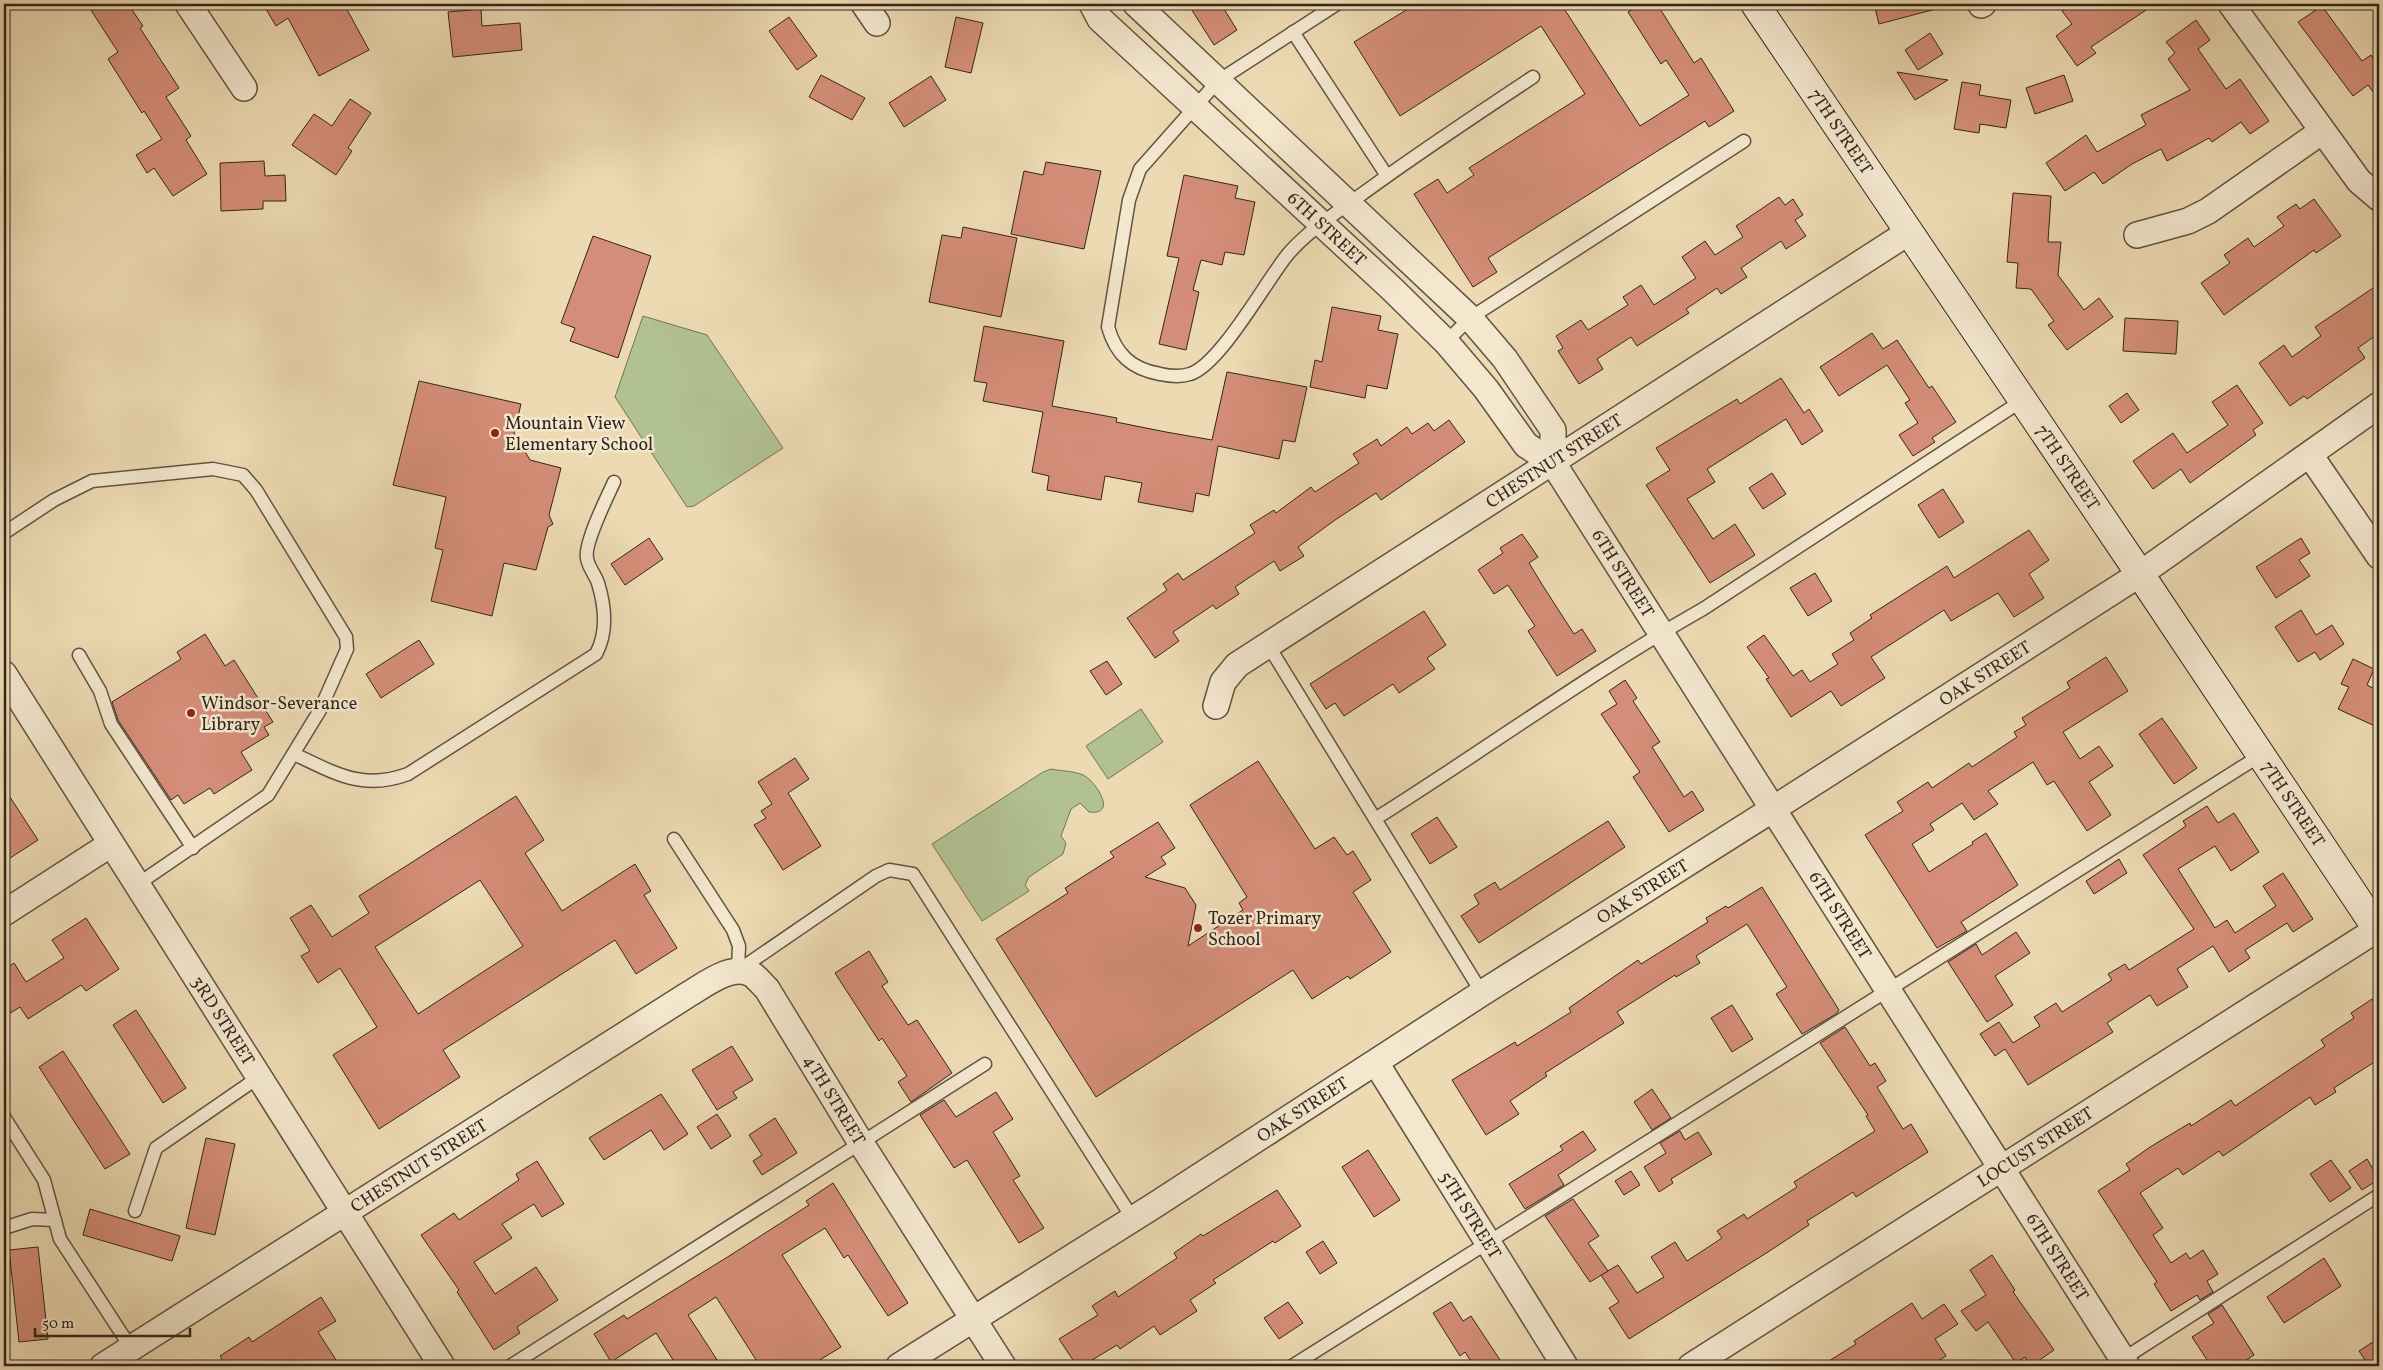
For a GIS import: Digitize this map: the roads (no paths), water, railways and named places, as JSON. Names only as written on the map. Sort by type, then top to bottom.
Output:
[{"type":"street","points":[[188,4],[244,88]]},
{"type":"street","name":"6TH STREET","points":[[1092,4],[1100,19],[1322,224],[1446,342],[1486,389],[1526,445],[1553,463],[2002,1169],[2121,1364]]},
{"type":"street","name":"6TH STREET","points":[[1136,4],[1470,318],[1506,359],[1553,430],[1553,463]]},
{"type":"street","name":"7TH STREET","points":[[1755,4],[2379,930]]},
{"type":"street","points":[[2231,4],[2321,132],[2359,181],[2379,198]]},
{"type":"street","points":[[2137,235],[2188,221],[2208,211],[2321,132]]},
{"type":"street","name":"CHESTNUT STREET","points":[[1216,706],[1223,682],[1238,665],[1909,232]]},
{"type":"street","name":"OAK STREET","points":[[899,1366],[1376,1064],[1482,993],[1774,809],[2140,574],[2379,405]]},
{"type":"street","points":[[2310,455],[2379,556]]},
{"type":"street","name":"3RD STREET","points":[[4,674],[442,1366]]},
{"type":"street","points":[[4,913],[111,844]]},
{"type":"street","name":"LOCUST STREET","points":[[1691,1366],[2379,930]]},
{"type":"street","name":"CHESTNUT STREET","points":[[103,1366],[713,979],[738,970]]},
{"type":"street","name":"4TH STREET","points":[[738,970],[753,975],[767,989],[861,1143],[1003,1366]]},
{"type":"street","name":"5TH STREET","points":[[1376,1064],[1565,1366]]},
{"type":"lane","points":[[1337,4],[1218,81],[1140,169],[1129,200],[1108,327],[1116,347],[1129,364],[1144,372],[1169,376],[1190,374],[1199,370],[1221,347],[1288,254],[1322,224],[1387,176],[1533,77]]},
{"type":"lane","points":[[1293,32],[1387,176]]},
{"type":"lane","points":[[1446,342],[1470,318],[1744,141]]},
{"type":"lane","points":[[1375,820],[1661,633],[1712,604],[2023,400]]},
{"type":"lane","points":[[4,533],[54,500],[92,481],[213,469],[237,472],[244,475],[256,490],[346,637],[348,649],[320,710],[268,795],[138,884]]},
{"type":"lane","points":[[294,754],[345,777],[368,781],[390,780],[408,774],[596,654],[602,641],[604,613],[598,582],[586,557],[592,534],[614,482]]},
{"type":"lane","points":[[1268,645],[1482,993]]},
{"type":"lane","points":[[79,655],[100,691],[111,724],[193,848]]},
{"type":"lane","points":[[1292,1366],[2261,755]]},
{"type":"lane","points":[[674,839],[732,930],[739,946],[738,970]]},
{"type":"lane","points":[[738,970],[876,876],[889,870],[913,874],[1133,1219]]},
{"type":"lane","points":[[510,1366],[985,1064]]},
{"type":"lane","points":[[135,1211],[156,1148],[259,1077]]},
{"type":"lane","points":[[4,1117],[44,1180],[60,1239],[131,1348]]},
{"type":"lane","points":[[2121,1364],[2379,1195]]},
{"type":"lane","points":[[4,1228],[32,1219],[55,1220]]},
{"type":"place","name":"Mountain View Elementary School","points":[[495,433]]},
{"type":"place","name":"Windsor-Severance Library","points":[[191,713]]},
{"type":"place","name":"Tozer Primary School","points":[[1198,928]]}]
